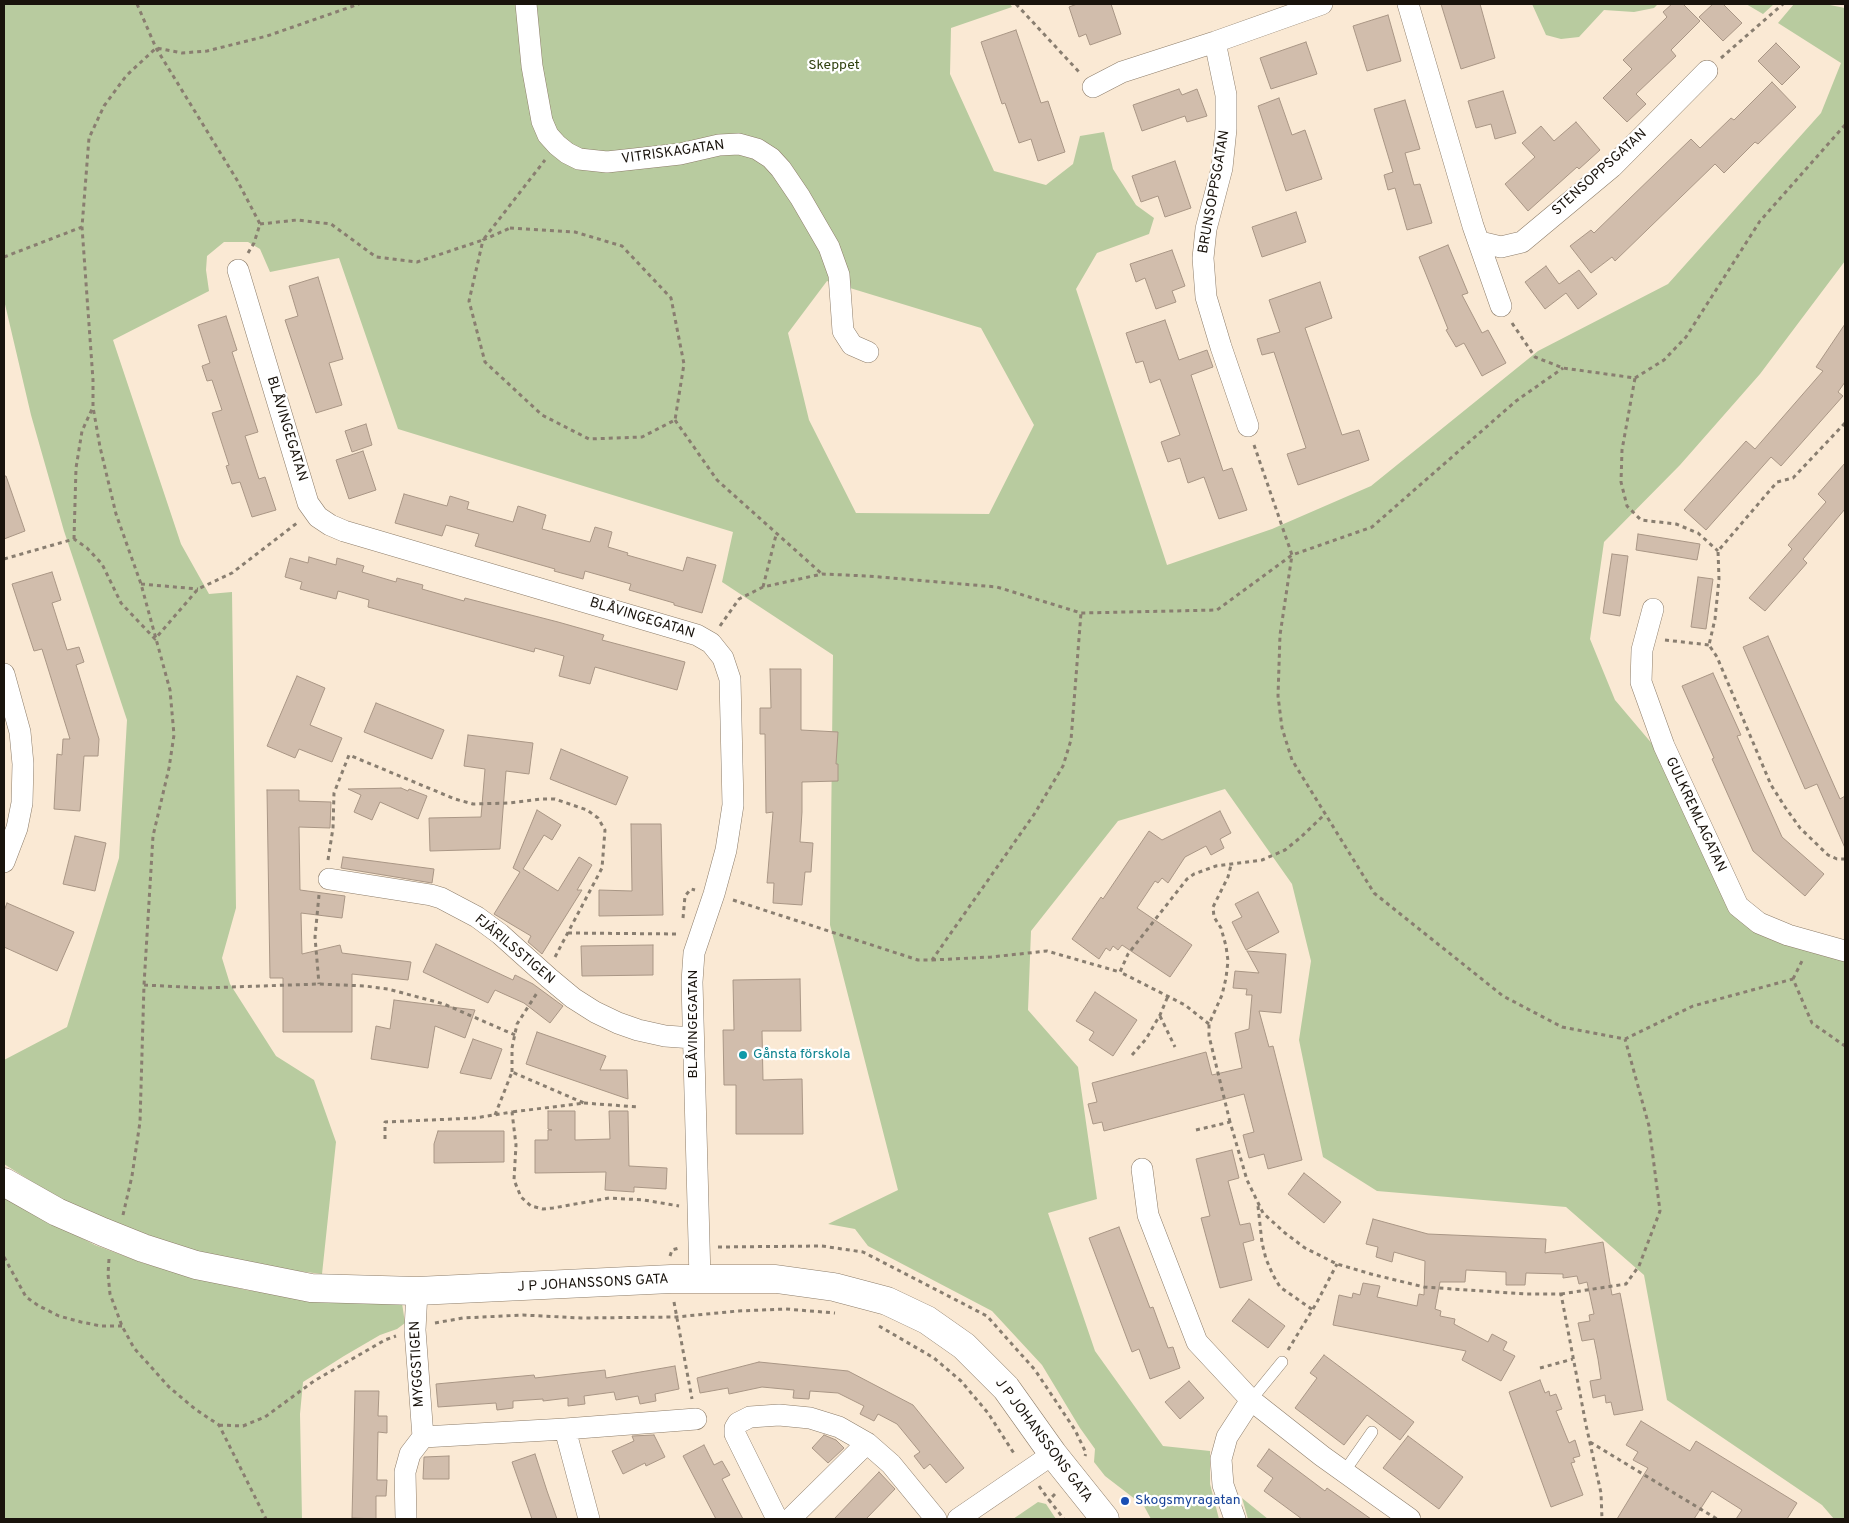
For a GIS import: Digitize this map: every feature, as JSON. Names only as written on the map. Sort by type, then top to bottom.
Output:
[{"type":"street","name":"VITRISKAGATAN","points":[[526,4],[532,66],[542,121],[548,135],[557,145],[567,154],[579,159],[607,162],[680,154],[718,145],[739,144],[757,149],[771,158],[781,168],[800,197],[829,247],[839,275],[843,331],[852,345],[868,352]]},
{"type":"street","points":[[1093,87],[1122,72],[1215,42],[1322,4]]},
{"type":"street","points":[[1408,4],[1473,226],[1501,306]]},
{"type":"street","name":"BRUNSOPPSGATAN","points":[[1215,42],[1226,95],[1226,129],[1222,168],[1206,229],[1203,258],[1206,297],[1221,348],[1248,426]]},
{"type":"street","name":"STENSOPPSGATAN","points":[[1480,242],[1501,246],[1522,242],[1612,167],[1707,71]]},
{"type":"street","name":"BLÅVINGEGATAN","points":[[238,270],[308,503],[318,517],[344,531],[697,635],[712,643],[723,658],[730,678],[733,805],[727,842],[714,894],[694,953],[692,982],[700,1279]]},
{"type":"street","name":"GULKREMLAGATAN","points":[[1653,609],[1642,650],[1641,682],[1664,746],[1738,906],[1758,923],[1788,935],[1845,951]]},
{"type":"street","points":[[4,674],[20,732],[23,764],[21,811],[17,828],[4,862]]},
{"type":"street","name":"FJÄRILSSTIGEN","points":[[328,878],[431,895],[455,904],[500,934],[573,998],[618,1023],[638,1030],[665,1036],[693,1038]]},
{"type":"street","points":[[1142,1169],[1148,1215],[1197,1342],[1251,1400],[1344,1472],[1410,1519]]},
{"type":"street","name":"J P JOHANSSONS GATA","points":[[4,1182],[57,1212],[103,1232],[196,1265],[311,1288],[417,1292],[700,1279],[776,1279],[834,1287],[887,1301],[927,1320],[964,1346],[1006,1388],[1053,1454],[1105,1519]]},
{"type":"street","name":"MYGGSTIGEN","points":[[417,1292],[415,1330],[423,1437]]},
{"type":"street","points":[[1235,1519],[1223,1484],[1221,1459],[1227,1437],[1251,1400]]},
{"type":"street","points":[[777,1519],[735,1434],[735,1428],[738,1423],[750,1417],[779,1415],[810,1418],[839,1427],[867,1443],[891,1464],[936,1519]]},
{"type":"street","points":[[406,1519],[405,1472],[410,1454],[423,1437],[696,1419]]},
{"type":"street","points":[[566,1429],[589,1519]]},
{"type":"street","points":[[790,1519],[867,1443]]},
{"type":"street","points":[[958,1519],[1053,1454]]},
{"type":"lane","points":[[1251,1400],[1282,1362]]},
{"type":"lane","points":[[1344,1472],[1372,1432]]},
{"type":"path","points":[[137,4],[156,48],[237,180],[260,224],[254,243],[238,270]]},
{"type":"path","points":[[156,48],[182,53],[207,51],[267,36],[359,4]]},
{"type":"path","points":[[1016,4],[1093,87]]},
{"type":"path","points":[[1707,71],[1783,4]]},
{"type":"path","points":[[121,1221],[132,1176],[140,1122],[144,985],[153,836],[169,768],[174,734],[170,690],[141,584],[116,514],[100,447],[93,407],[82,227],[89,138],[104,106],[121,84],[156,48]]},
{"type":"path","points":[[1501,306],[1535,357],[1563,368],[1635,378],[1664,360],[1686,337],[1760,221],[1845,125]]},
{"type":"path","points":[[557,145],[483,240],[469,301],[485,362],[542,415],[589,439],[642,437],[675,420]]},
{"type":"path","points":[[260,224],[297,220],[331,224],[376,257],[417,262],[483,240],[510,228],[575,232],[622,246],[671,298],[684,364],[675,420],[717,480],[776,535],[822,574]]},
{"type":"path","points":[[4,257],[82,227]]},
{"type":"path","points":[[712,643],[726,616],[739,599],[763,587],[822,574],[997,587],[1081,613],[1218,610],[1292,555],[1372,527],[1516,401],[1563,368]]},
{"type":"path","points":[[1635,378],[1622,450],[1621,482],[1627,506],[1641,520],[1676,524],[1698,533],[1718,551]]},
{"type":"path","points":[[74,539],[76,468],[82,431],[93,407]]},
{"type":"path","points":[[1845,423],[1793,478],[1777,482],[1718,551],[1716,611],[1709,645],[1717,657],[1772,785],[1785,807],[1800,828],[1828,855],[1837,859],[1845,859]]},
{"type":"path","points":[[1248,426],[1292,555],[1280,635],[1278,696],[1282,728],[1292,760],[1374,893],[1503,996],[1562,1027],[1625,1039],[1693,1006],[1793,979],[1812,1023],[1845,1046]]},
{"type":"path","points":[[155,639],[198,588],[232,572],[314,511]]},
{"type":"path","points":[[763,587],[776,535]]},
{"type":"path","points":[[4,560],[74,539]]},
{"type":"path","points":[[74,539],[87,548],[102,564],[121,603],[155,639]]},
{"type":"path","points":[[141,584],[198,588]]},
{"type":"path","points":[[932,960],[1035,814],[1063,766],[1071,740],[1081,613]]},
{"type":"path","points":[[1645,638],[1709,645]]},
{"type":"path","points":[[320,984],[315,924],[320,892],[323,883],[328,878],[328,854],[333,828],[334,793],[349,755],[455,799],[473,804],[555,799],[586,810],[598,818],[605,830],[602,868],[554,958],[549,978],[530,1001],[517,1024],[512,1048],[512,1072],[495,1115]]},
{"type":"path","points":[[1120,972],[1128,954],[1139,938],[1187,879],[1203,870],[1216,866],[1262,860],[1285,850],[1325,814]]},
{"type":"path","points":[[1231,864],[1228,877],[1213,907],[1214,917],[1221,928],[1228,960],[1222,995],[1209,1024],[1210,1046],[1240,1160],[1262,1213],[1305,1248],[1337,1264],[1424,1286],[1486,1292],[1561,1294],[1626,1284],[1639,1266],[1660,1211],[1650,1126],[1625,1039]]},
{"type":"path","points":[[682,924],[685,896],[691,889],[714,894],[918,960],[991,957],[1048,951],[1120,972],[1185,1005],[1209,1024]]},
{"type":"path","points":[[568,933],[682,934],[681,942]]},
{"type":"path","points":[[144,985],[202,988],[320,984],[365,986],[424,998],[460,1010],[515,1035]]},
{"type":"path","points":[[1132,1055],[1146,1039],[1160,1015],[1168,996]]},
{"type":"path","points":[[1160,1015],[1175,1047]]},
{"type":"path","points":[[512,1072],[584,1103]]},
{"type":"path","points":[[385,1139],[385,1122],[475,1118],[584,1103],[638,1107]]},
{"type":"path","points":[[512,1112],[516,1145],[514,1180],[521,1197],[531,1206],[553,1208],[609,1198],[644,1200],[682,1207],[682,1199]]},
{"type":"path","points":[[1196,1130],[1230,1122]]},
{"type":"path","points":[[1257,1203],[1262,1243],[1272,1275],[1280,1287],[1313,1310]]},
{"type":"path","points":[[110,1256],[108,1274],[110,1294],[122,1326],[134,1348],[169,1387],[195,1409],[219,1424],[243,1426],[265,1417],[314,1381],[385,1340],[435,1323],[491,1316],[523,1315],[581,1318],[676,1317],[786,1309],[844,1314]]},
{"type":"path","points":[[4,1257],[26,1297],[39,1306],[59,1316],[81,1322],[101,1326],[122,1326]]},
{"type":"path","points":[[1282,1362],[1313,1310],[1337,1264]]},
{"type":"path","points":[[1561,1294],[1601,1493],[1602,1519]]},
{"type":"path","points":[[676,1317],[696,1419]]},
{"type":"path","points":[[877,1324],[934,1358],[961,1380],[988,1414],[1049,1500]]},
{"type":"path","points":[[1540,1368],[1573,1359]]},
{"type":"path","points":[[219,1424],[266,1519]]},
{"type":"path","points":[[1590,1442],[1717,1519]]},
{"type":"green space","name":"Skeppet","points":[[4,4],[1010,4],[1012,7],[951,28],[950,74],[994,171],[1046,185],[1073,164],[1080,136],[1104,132],[1113,169],[1136,205],[1154,218],[1149,234],[1097,253],[1076,289],[1167,565],[1272,529],[1371,486],[1538,351],[1668,284],[1821,113],[1841,63],[1778,23],[1794,4],[1825,4],[1845,8],[1845,261],[1760,374],[1680,465],[1604,542],[1590,639],[1615,700],[1659,752],[1733,910],[1845,957],[1845,1519],[1834,1519],[1822,1505],[1667,1400],[1644,1275],[1566,1207],[1377,1191],[1323,1157],[1299,1040],[1311,961],[1292,884],[1225,789],[1118,821],[1031,931],[1028,1010],[1078,1067],[1097,1199],[1048,1213],[1095,1351],[1163,1446],[1210,1451],[1210,1484],[1219,1519],[1151,1519],[1144,1506],[1105,1476],[1094,1462],[1095,1449],[1042,1365],[992,1311],[868,1246],[855,1229],[828,1224],[898,1190],[830,925],[833,655],[722,582],[733,532],[398,429],[339,258],[270,272],[260,249],[248,242],[224,242],[207,256],[206,270],[209,291],[113,340],[181,544],[209,594],[232,592],[236,908],[222,958],[230,984],[276,1056],[314,1080],[336,1142],[322,1274],[249,1265],[149,1238],[64,1202],[4,1164],[4,1060],[67,1027],[119,858],[127,720],[64,531],[31,415],[4,300]],"holes":[[[827,281],[981,328],[1034,425],[989,514],[856,513],[809,420],[788,333]]]},
{"type":"green space","points":[[1532,4],[1658,4],[1654,8],[1634,12],[1604,10],[1579,37],[1561,39],[1546,35]]},
{"type":"green space","points":[[1746,4],[1774,4],[1763,14]]},
{"type":"green space","points":[[4,1198],[95,1245],[143,1263],[193,1277],[246,1290],[308,1298],[402,1303],[405,1323],[397,1329],[380,1335],[303,1382],[300,1414],[302,1519],[4,1519]]},
{"type":"green space","points":[[1242,1498],[1268,1519],[1248,1519]]},
{"type":"green space","points":[[1038,1502],[1046,1504],[1056,1519],[1013,1519]]},
{"type":"building","points":[[1077,4],[1111,4],[1121,34],[1090,45],[1086,34],[1079,37],[1069,7]]},
{"type":"building","points":[[1441,4],[1480,4],[1495,58],[1461,69]]},
{"type":"building","points":[[1672,4],[1683,4],[1700,21],[1671,50],[1676,56],[1636,94],[1646,104],[1627,122],[1603,98],[1632,69],[1623,60],[1667,17],[1663,12]]},
{"type":"building","points":[[1713,4],[1723,4],[1742,23],[1723,41],[1699,17]]},
{"type":"building","points":[[1388,15],[1401,61],[1367,71],[1353,26]]},
{"type":"building","points":[[1016,30],[1041,103],[1048,101],[1065,152],[1038,161],[1031,139],[1019,143],[1005,103],[1002,104],[981,42]]},
{"type":"building","points":[[1306,42],[1317,74],[1271,89],[1260,58]]},
{"type":"building","points":[[1776,43],[1800,67],[1782,85],[1758,61]]},
{"type":"building","points":[[1772,82],[1796,107],[1758,144],[1755,142],[1724,173],[1715,164],[1615,261],[1612,257],[1591,273],[1570,246],[1591,230],[1594,233],[1691,139],[1700,148],[1731,118],[1734,120]]},
{"type":"building","points":[[1179,89],[1182,95],[1197,89],[1207,116],[1187,122],[1185,116],[1142,131],[1133,105]]},
{"type":"building","points":[[1503,91],[1516,133],[1495,139],[1491,124],[1476,128],[1468,101]]},
{"type":"building","points":[[1279,98],[1292,135],[1305,130],[1322,179],[1286,191],[1258,106]]},
{"type":"building","points":[[1405,100],[1420,149],[1405,153],[1414,185],[1420,184],[1432,223],[1407,230],[1395,188],[1388,190],[1384,175],[1393,172],[1374,109]]},
{"type":"building","points":[[1576,122],[1600,150],[1579,169],[1577,167],[1528,211],[1505,184],[1535,157],[1522,143],[1541,126],[1554,141]]},
{"type":"building","points":[[1175,161],[1191,208],[1165,217],[1158,196],[1141,202],[1132,176]]},
{"type":"building","points":[[1296,212],[1306,242],[1262,257],[1252,227]]},
{"type":"building","points":[[1448,245],[1468,293],[1462,295],[1482,333],[1488,330],[1506,363],[1482,376],[1464,343],[1456,347],[1446,330],[1448,329],[1419,257]]},
{"type":"building","points":[[1172,250],[1185,286],[1172,291],[1176,302],[1156,309],[1145,278],[1136,282],[1130,264]]},
{"type":"building","points":[[1546,266],[1559,284],[1579,270],[1597,294],[1578,309],[1566,293],[1545,309],[1525,282]]},
{"type":"building","points":[[318,277],[343,359],[329,363],[342,405],[316,413],[285,320],[298,316],[289,286]]},
{"type":"building","points":[[1320,282],[1332,318],[1305,328],[1342,435],[1359,430],[1369,460],[1298,485],[1287,454],[1306,448],[1274,352],[1262,355],[1257,339],[1280,332],[1269,300]]},
{"type":"building","points":[[226,316],[237,350],[232,352],[258,432],[245,436],[259,479],[265,477],[276,510],[252,517],[240,482],[232,484],[226,466],[229,465],[212,413],[222,410],[212,380],[207,381],[202,366],[210,363],[198,325]]},
{"type":"building","points":[[1165,320],[1179,360],[1207,350],[1213,367],[1191,375],[1223,471],[1232,468],[1247,510],[1219,519],[1204,477],[1188,483],[1180,458],[1168,462],[1161,442],[1180,435],[1160,379],[1150,383],[1143,361],[1136,363],[1126,333]]},
{"type":"building","points":[[1845,324],[1845,382],[1838,392],[1843,396],[1781,466],[1771,457],[1706,530],[1684,510],[1746,441],[1755,449],[1823,371],[1816,367]]},
{"type":"building","points":[[366,424],[372,445],[352,452],[345,431]]},
{"type":"building","points":[[363,451],[376,490],[349,499],[336,460]]},
{"type":"building","points":[[1845,463],[1845,509],[1803,559],[1807,563],[1765,611],[1749,598],[1792,549],[1788,545],[1826,502],[1818,494]]},
{"type":"building","points":[[4,476],[6,476],[25,531],[4,539]]},
{"type":"building","points":[[404,494],[447,506],[450,496],[469,502],[467,509],[513,522],[518,506],[546,515],[542,529],[590,542],[595,527],[612,532],[608,547],[628,553],[627,555],[683,571],[687,557],[716,565],[702,613],[629,590],[631,584],[585,571],[583,579],[475,546],[479,534],[446,525],[442,536],[395,523]]},
{"type":"building","points":[[1638,534],[1700,544],[1697,560],[1636,550]]},
{"type":"building","points":[[1612,554],[1628,556],[1620,616],[1603,613]]},
{"type":"building","points":[[309,557],[336,565],[337,558],[364,566],[362,572],[396,582],[397,578],[423,585],[422,589],[464,601],[465,598],[558,622],[604,635],[602,640],[685,662],[677,690],[595,667],[590,684],[559,676],[564,656],[535,648],[534,652],[368,607],[369,600],[338,591],[336,599],[300,589],[302,582],[285,577],[290,558],[308,563]]},
{"type":"building","points":[[52,572],[61,600],[52,603],[67,650],[79,647],[84,662],[76,665],[99,739],[98,756],[84,756],[80,811],[54,809],[57,754],[62,755],[63,739],[70,739],[42,649],[34,651],[12,584]]},
{"type":"building","points":[[1698,577],[1713,579],[1706,629],[1691,627]]},
{"type":"building","points":[[1768,636],[1840,799],[1845,796],[1845,848],[1817,784],[1805,789],[1743,647]]},
{"type":"building","points":[[770,669],[801,669],[801,730],[838,732],[836,764],[838,764],[838,781],[802,782],[800,842],[813,843],[811,872],[805,872],[802,905],[773,903],[774,883],[767,883],[773,812],[766,813],[765,734],[760,734],[760,708],[771,708]]},
{"type":"building","points":[[1713,673],[1741,735],[1737,736],[1782,837],[1824,874],[1805,896],[1753,851],[1712,759],[1714,758],[1682,686]]},
{"type":"building","points":[[297,676],[325,688],[310,725],[342,738],[332,762],[299,749],[295,758],[267,746]]},
{"type":"building","points":[[376,703],[444,730],[432,759],[364,732]]},
{"type":"building","points":[[468,735],[533,743],[529,774],[506,771],[500,849],[430,851],[429,818],[481,817],[485,769],[464,766]]},
{"type":"building","points":[[561,749],[628,777],[616,805],[550,779]]},
{"type":"building","points":[[401,788],[427,796],[418,819],[380,802],[372,820],[354,812],[361,795],[348,789]]},
{"type":"building","points":[[267,790],[299,790],[299,801],[331,802],[330,828],[299,827],[300,890],[345,896],[342,918],[301,913],[302,954],[340,945],[342,953],[411,962],[408,980],[352,974],[352,1032],[283,1032],[283,978],[270,978]]},
{"type":"building","points":[[537,810],[561,825],[552,840],[544,835],[523,869],[558,891],[579,857],[592,865],[577,890],[582,890],[542,954],[528,942],[531,936],[494,914],[520,872],[513,868]]},
{"type":"building","points":[[1220,811],[1231,833],[1220,839],[1224,848],[1211,855],[1206,846],[1185,857],[1168,883],[1162,878],[1158,883],[1155,881],[1137,908],[1192,945],[1170,977],[1122,945],[1118,950],[1113,946],[1110,951],[1106,948],[1099,959],[1072,939],[1101,897],[1103,899],[1149,831],[1162,840]]},
{"type":"building","points":[[631,824],[661,824],[663,915],[599,916],[599,890],[632,891]]},
{"type":"building","points":[[75,836],[106,843],[95,891],[63,884]]},
{"type":"building","points":[[343,857],[434,869],[432,883],[341,868]]},
{"type":"building","points":[[1258,892],[1279,932],[1246,950],[1232,922],[1242,917],[1235,904]]},
{"type":"building","points":[[7,903],[74,932],[57,971],[4,947],[4,911]]},
{"type":"building","points":[[436,944],[513,980],[515,975],[533,984],[563,1006],[550,1023],[524,1003],[495,990],[488,1003],[423,972]]},
{"type":"building","points":[[653,945],[653,975],[582,976],[581,946]]},
{"type":"building","points":[[1247,951],[1286,954],[1281,1013],[1259,1011],[1269,1047],[1273,1046],[1302,1160],[1268,1169],[1264,1154],[1249,1158],[1243,1135],[1254,1132],[1244,1094],[1104,1131],[1102,1122],[1093,1124],[1088,1104],[1097,1102],[1092,1083],[1206,1052],[1212,1075],[1242,1068],[1235,1033],[1249,1029],[1252,995],[1246,995],[1247,989],[1233,988],[1235,971],[1259,973]]},
{"type":"building","name":"Gånsta förskola","points":[[800,979],[801,1031],[762,1031],[763,1080],[802,1079],[803,1134],[736,1134],[736,1085],[724,1085],[723,1030],[734,1030],[733,980]]},
{"type":"building","points":[[1095,992],[1137,1020],[1113,1056],[1089,1040],[1094,1032],[1076,1021]]},
{"type":"building","points":[[394,1000],[475,1010],[465,1038],[435,1026],[428,1068],[371,1059],[376,1026],[390,1029]]},
{"type":"building","points":[[537,1032],[606,1056],[600,1070],[627,1070],[628,1099],[526,1064]]},
{"type":"building","points":[[473,1039],[502,1049],[491,1079],[460,1073]]},
{"type":"building","points":[[548,1111],[575,1111],[575,1140],[610,1139],[609,1111],[628,1111],[629,1166],[667,1168],[666,1189],[634,1187],[634,1192],[605,1190],[606,1172],[535,1173],[535,1140],[548,1140],[548,1130],[552,1130],[548,1129]]},
{"type":"building","points":[[438,1131],[504,1131],[504,1162],[434,1163],[434,1144]]},
{"type":"building","points":[[1232,1150],[1239,1178],[1228,1181],[1240,1225],[1250,1223],[1254,1240],[1243,1243],[1252,1280],[1220,1288],[1201,1218],[1210,1216],[1196,1159]]},
{"type":"building","points":[[1304,1173],[1341,1202],[1324,1223],[1288,1194]]},
{"type":"building","points":[[1373,1219],[1428,1234],[1546,1239],[1545,1253],[1603,1242],[1612,1295],[1620,1293],[1643,1410],[1614,1415],[1611,1402],[1606,1403],[1605,1395],[1593,1398],[1590,1381],[1601,1379],[1594,1339],[1582,1341],[1578,1323],[1590,1321],[1589,1315],[1594,1314],[1587,1282],[1579,1284],[1577,1276],[1563,1278],[1563,1274],[1526,1273],[1525,1285],[1506,1285],[1506,1272],[1466,1270],[1465,1282],[1440,1282],[1435,1309],[1441,1311],[1440,1316],[1455,1319],[1454,1324],[1488,1342],[1492,1334],[1507,1342],[1503,1350],[1515,1356],[1501,1381],[1462,1360],[1466,1351],[1333,1325],[1339,1295],[1352,1298],[1353,1293],[1360,1295],[1363,1283],[1380,1286],[1377,1297],[1417,1306],[1419,1294],[1424,1295],[1425,1261],[1394,1252],[1392,1262],[1376,1257],[1378,1247],[1366,1244]]},
{"type":"building","points":[[1119,1227],[1150,1308],[1153,1307],[1168,1348],[1173,1347],[1180,1368],[1150,1379],[1139,1349],[1132,1352],[1089,1238]]},
{"type":"building","points":[[1249,1299],[1285,1326],[1268,1348],[1232,1321]]},
{"type":"building","points":[[1324,1355],[1414,1422],[1400,1440],[1367,1415],[1344,1445],[1295,1408],[1317,1378],[1310,1373]]},
{"type":"building","points":[[759,1362],[848,1371],[913,1405],[964,1468],[946,1483],[930,1464],[924,1469],[914,1456],[920,1452],[897,1424],[878,1414],[874,1421],[860,1414],[864,1406],[838,1393],[810,1391],[809,1399],[793,1398],[794,1390],[762,1387],[729,1394],[728,1388],[700,1393],[697,1378]]},
{"type":"building","points":[[675,1366],[679,1389],[655,1394],[656,1401],[640,1404],[638,1396],[616,1400],[614,1392],[584,1396],[585,1404],[568,1406],[568,1398],[543,1401],[543,1399],[513,1401],[513,1408],[497,1410],[496,1403],[438,1407],[436,1384],[534,1375],[535,1378],[605,1370],[606,1378]]},
{"type":"building","points":[[1540,1380],[1545,1393],[1549,1391],[1550,1396],[1556,1394],[1562,1409],[1556,1411],[1569,1443],[1575,1440],[1580,1456],[1573,1458],[1575,1462],[1571,1463],[1583,1495],[1551,1507],[1509,1392]]},
{"type":"building","points":[[1189,1381],[1204,1398],[1180,1419],[1165,1402]]},
{"type":"building","points":[[355,1391],[379,1391],[378,1416],[387,1416],[387,1433],[378,1432],[377,1480],[387,1480],[386,1496],[376,1496],[376,1519],[352,1518]]},
{"type":"building","points":[[1641,1421],[1690,1451],[1696,1441],[1797,1503],[1787,1519],[1736,1519],[1742,1510],[1712,1491],[1694,1519],[1617,1519],[1648,1468],[1633,1460],[1638,1452],[1626,1445]]},
{"type":"building","points":[[654,1435],[665,1457],[646,1466],[645,1463],[623,1474],[612,1451],[634,1441],[632,1436]]},
{"type":"building","points":[[824,1435],[836,1440],[844,1448],[828,1463],[812,1448]]},
{"type":"building","points":[[1408,1436],[1463,1477],[1439,1509],[1383,1468]]},
{"type":"building","points":[[704,1445],[714,1465],[722,1461],[730,1475],[722,1479],[743,1519],[716,1519],[683,1456]]},
{"type":"building","points":[[1269,1449],[1325,1491],[1327,1488],[1371,1519],[1302,1519],[1264,1491],[1273,1478],[1257,1466]]},
{"type":"building","points":[[535,1454],[557,1519],[532,1519],[512,1462]]},
{"type":"building","points":[[449,1456],[449,1479],[423,1479],[424,1457]]},
{"type":"building","points":[[879,1472],[895,1489],[866,1519],[834,1519]]},
{"type":"place","name":"Gånsta förskola","points":[[743,1055]]},
{"type":"place","name":"Skogsmyragatan","points":[[1125,1501]]}]
